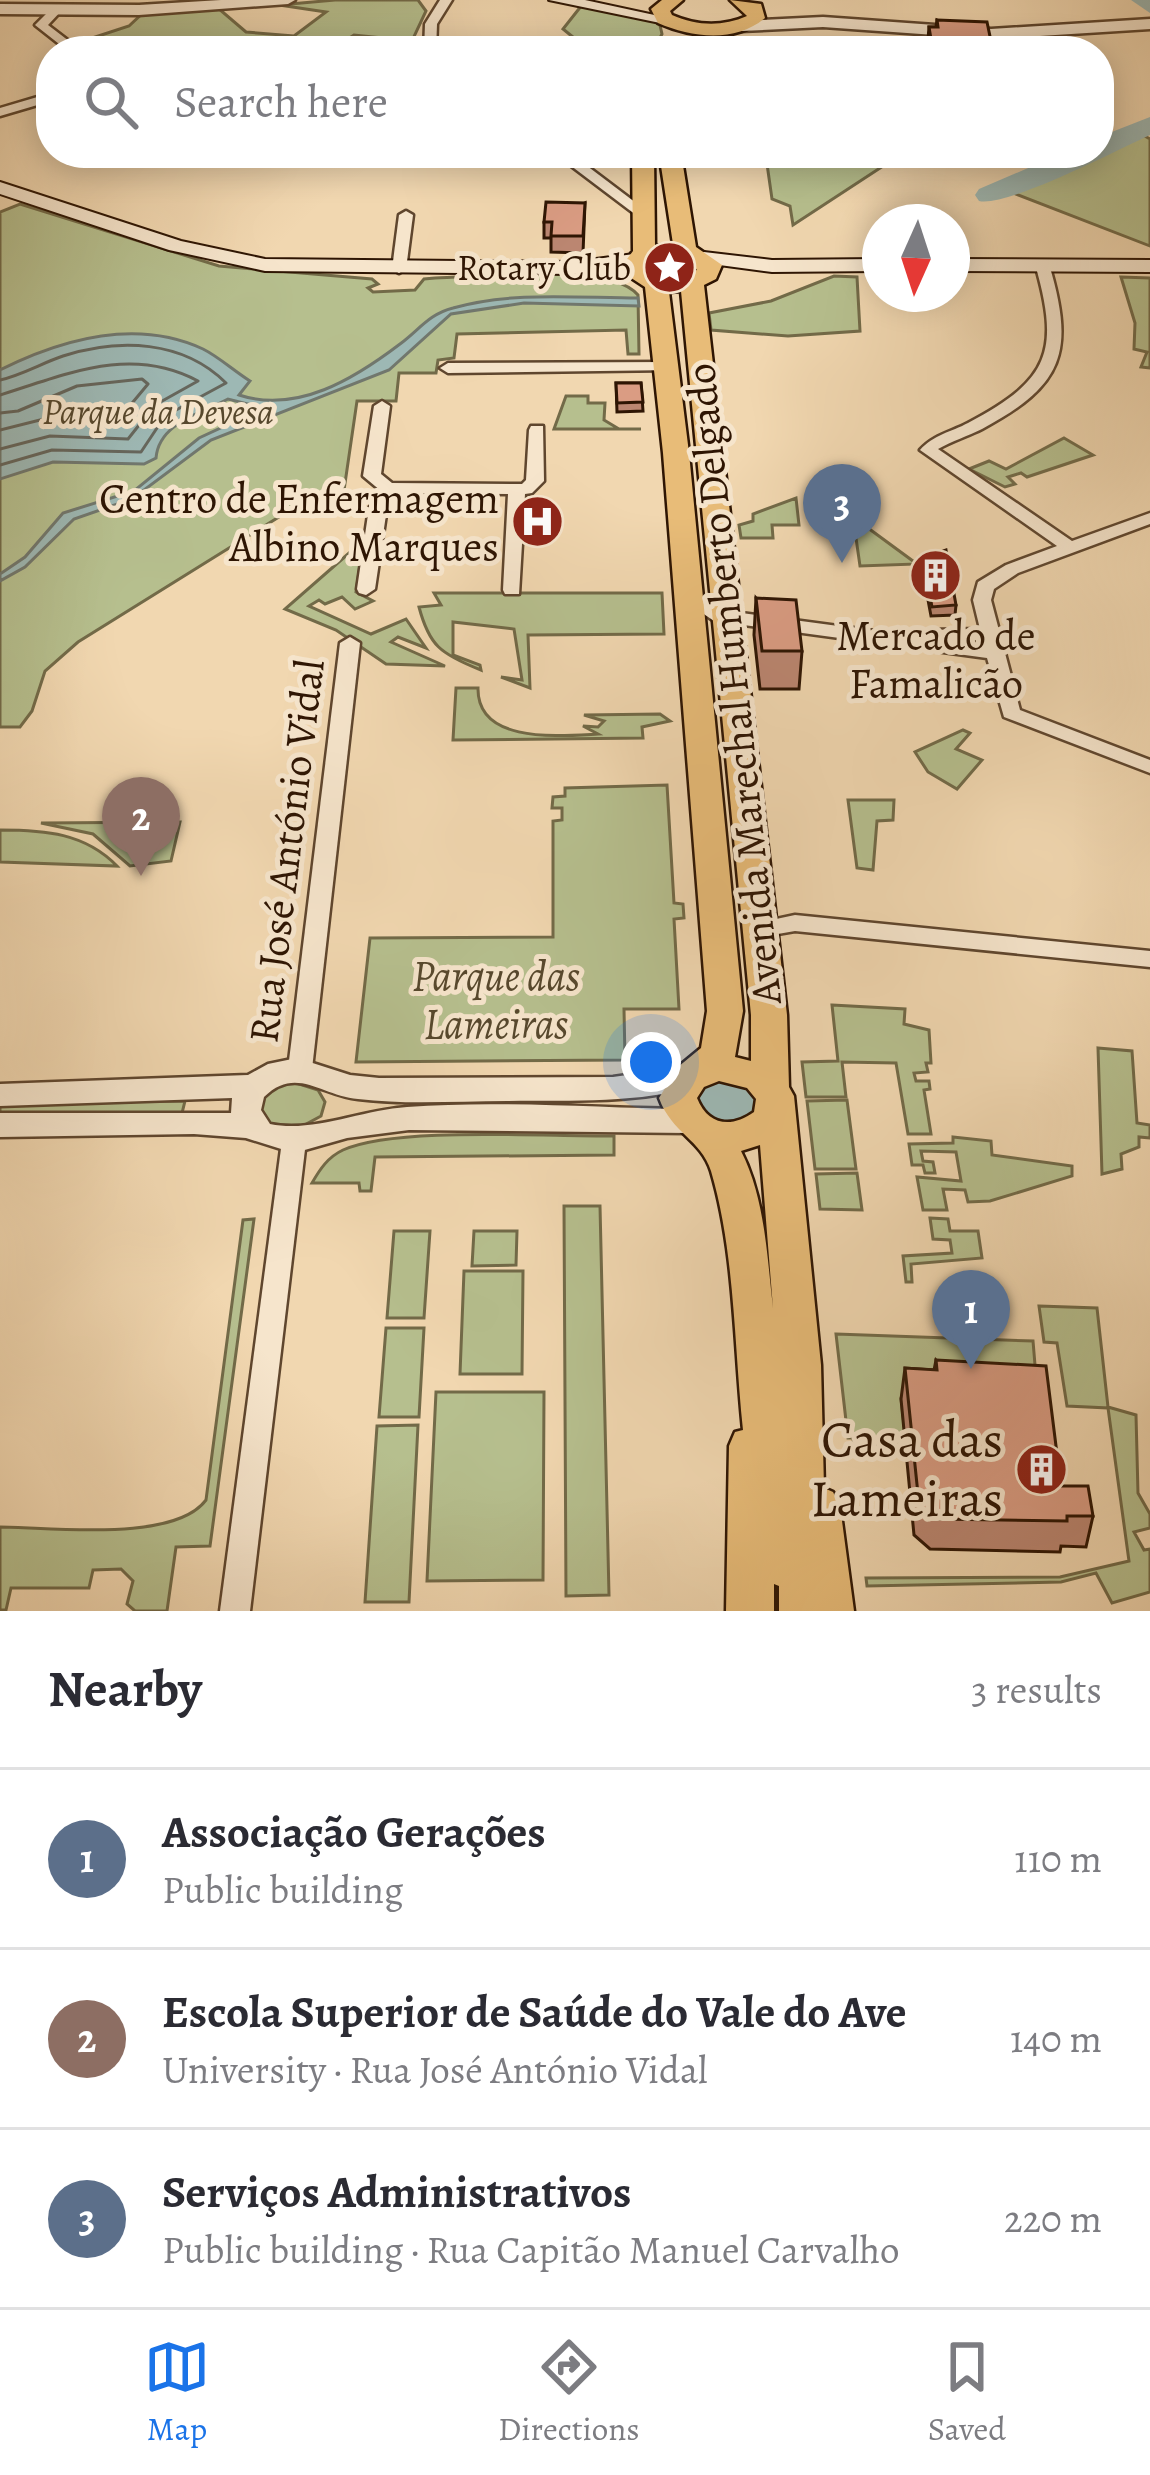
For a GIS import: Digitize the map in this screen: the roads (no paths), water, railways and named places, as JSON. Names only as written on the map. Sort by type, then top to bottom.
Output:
[{"type":"main road","points":[[557,0],[670,30],[735,27]]},
{"type":"main road","points":[[670,30],[661,8],[674,0]]},
{"type":"main road","points":[[719,36],[756,17],[749,3]]},
{"type":"main road","name":"Avenida Marechal Humberto Delgado","points":[[643,168],[643,268],[668,368],[725,1011],[718,1052],[697,1073]]},
{"type":"main road","name":"Avenida Marechal Humberto Delgado","points":[[674,168],[697,267],[769,1015],[784,1611]]},
{"type":"main road","points":[[0,188],[224,259],[316,269],[862,265]]},
{"type":"main road","points":[[970,265],[1150,266]]},
{"type":"main road","points":[[643,268],[697,267]]},
{"type":"main road","points":[[732,1066],[760,1076],[773,1097],[772,1119],[748,1136],[700,1129],[678,1098],[697,1073],[732,1066]]},
{"type":"main road","name":"Avenida Marechal Humberto Delgado","points":[[700,1129],[730,1168],[830,1611]]},
{"type":"main road","name":"Avenida Marechal Humberto Delgado","points":[[750,1611],[777,1366]]},
{"type":"main road","name":"Avenida Marechal Humberto Delgado","points":[[777,1366],[803,1611]]},
{"type":"street","points":[[0,9],[288,0]]},
{"type":"street","points":[[428,36],[438,3]]},
{"type":"street","points":[[749,3],[823,22]]},
{"type":"street","points":[[55,36],[41,26],[57,9]]},
{"type":"street","points":[[735,27],[823,22],[976,34],[1150,23]]},
{"type":"street","points":[[0,112],[36,101]]},
{"type":"street","points":[[582,168],[645,214]]},
{"type":"street","points":[[399,269],[406,215]]},
{"type":"street","points":[[1042,264],[1058,325],[1054,361],[1024,398],[929,446],[932,454],[1070,547]]},
{"type":"street","points":[[448,368],[668,368]]},
{"type":"street","points":[[382,406],[372,476],[380,486],[396,489],[517,489],[536,481],[537,430]]},
{"type":"street","points":[[366,590],[378,508],[383,497],[396,489]]},
{"type":"street","points":[[512,590],[517,489]]},
{"type":"street","points":[[1150,518],[1012,569],[985,586],[982,600],[1011,713],[1150,767]]},
{"type":"street","points":[[688,597],[700,608],[728,617],[887,639],[992,644]]},
{"type":"street","name":"Rua José António Vidal","points":[[300,1069],[350,643]]},
{"type":"street","points":[[760,929],[795,922],[1150,959]]},
{"type":"street","points":[[251,1127],[244,1111],[254,1087],[267,1077],[300,1069],[316,1071],[339,1086],[610,1088],[650,1086],[697,1073]]},
{"type":"street","points":[[235,1611],[309,1137],[341,1115],[344,1105],[339,1086]]},
{"type":"street","points":[[0,1095],[254,1087]]},
{"type":"street","points":[[0,1125],[194,1122],[251,1127],[269,1138],[309,1137],[409,1118],[700,1129]]},
{"type":"water","points":[[522,297],[638,298],[639,306],[524,303],[451,314],[389,370],[211,440],[132,499],[74,519],[25,567],[0,581],[0,574],[25,557],[63,513],[134,491],[199,438],[264,408],[228,399],[173,428],[156,458],[144,464],[53,462],[0,479],[0,370],[24,359],[100,336],[152,335],[215,356],[250,381],[239,395],[282,400],[344,381],[431,318],[453,308]]},
{"type":"water","points":[[724,1079],[747,1084],[759,1100],[753,1117],[721,1122],[696,1103],[702,1089]]},
{"type":"waterway","points":[[1143,0],[1150,6]]},
{"type":"waterway","points":[[1114,141],[1150,125]]},
{"type":"waterway","points":[[990,195],[1052,168]]},
{"type":"place","name":"Rotary Club","points":[[670,267]]},
{"type":"place","name":"Centro de Enfermagem Albino Marques","points":[[538,522]]},
{"type":"place","name":"Serviços Administrativos","points":[[842,563]]},
{"type":"place","name":"Mercado de Famalicão","points":[[936,576]]},
{"type":"place","name":"Escola Superior de Saúde do Vale do Ave","points":[[141,876]]},
{"type":"place","name":"Associação Gerações","points":[[971,1369]]},
{"type":"place","name":"Casa das Lameiras","points":[[1042,1469]]},
{"type":"park label","name":"Parque da Devesa","points":[[158,411]]},
{"type":"park label","name":"Parque das Lameiras","points":[[496,999]]}]
